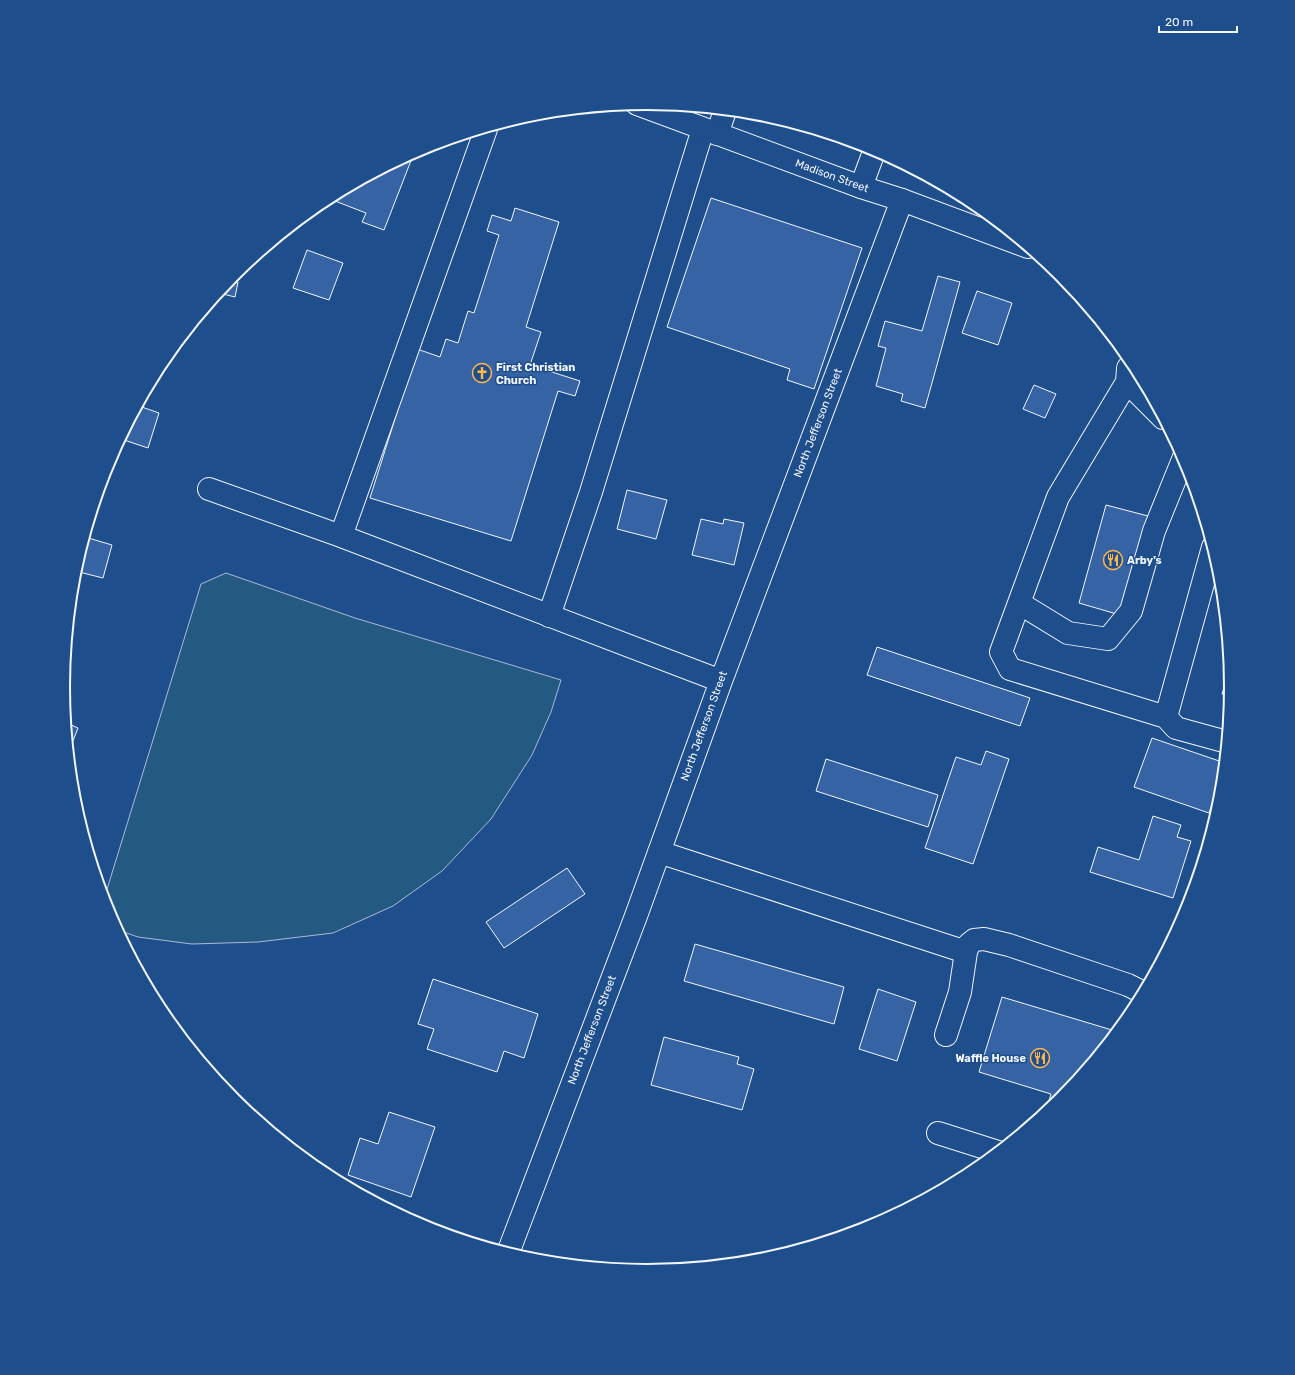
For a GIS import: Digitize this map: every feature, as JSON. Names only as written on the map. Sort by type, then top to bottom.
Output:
[{"type":"street","name":"Madison Street","points":[[652,110],[1015,242]]},
{"type":"street","points":[[549,616],[710,132],[722,115]]},
{"type":"street","points":[[341,536],[484,134]]},
{"type":"street","points":[[861,187],[872,156]]},
{"type":"street","name":"North Jefferson Street","points":[[510,1248],[659,852],[720,681],[902,200]]},
{"type":"street","points":[[1139,384],[1130,372],[1058,497],[1001,652],[1010,669],[1166,717],[1176,728],[1222,741]]},
{"type":"street","points":[[1019,603],[1068,633],[1108,639],[1131,611],[1154,531],[1180,466]]},
{"type":"street","points":[[209,489],[341,536],[720,681]]},
{"type":"street","points":[[1166,717],[1210,558]]},
{"type":"street","points":[[659,852],[966,952]]},
{"type":"street","points":[[946,1035],[960,992],[966,952],[969,944],[974,940],[990,940],[1120,983],[1139,991]]},
{"type":"street","points":[[938,1133],[993,1150]]},
{"type":"shaded area","points":[[226,573],[355,618],[561,680],[551,712],[532,755],[491,819],[442,871],[393,906],[333,933],[258,942],[192,944],[138,937],[125,933],[107,889],[201,584]]},
{"type":"building","points":[[411,161],[384,230],[362,222],[366,213],[336,201],[359,187]]},
{"type":"building","points":[[711,198],[862,248],[814,389],[787,380],[790,369],[667,327]]},
{"type":"building","name":"First Christian Church","points":[[515,208],[559,222],[526,327],[541,332],[530,365],[580,381],[575,396],[558,391],[511,541],[370,498],[417,349],[440,357],[446,339],[458,343],[468,311],[474,313],[499,235],[487,231],[492,215],[511,221]]},
{"type":"building","points":[[307,250],[343,263],[329,300],[293,288]]},
{"type":"building","points":[[938,276],[960,282],[925,408],[901,401],[903,394],[876,386],[886,348],[878,346],[885,321],[922,331]]},
{"type":"building","points":[[237,282],[238,282],[235,297],[225,294]]},
{"type":"building","points":[[977,291],[1012,303],[998,345],[962,333]]},
{"type":"building","points":[[1034,385],[1056,394],[1045,418],[1023,409]]},
{"type":"building","points":[[143,407],[159,413],[148,448],[126,441]]},
{"type":"building","points":[[627,490],[667,500],[656,539],[617,529]]},
{"type":"building","name":"Arby's","points":[[1106,505],[1148,516],[1120,615],[1079,603]]},
{"type":"building","points":[[701,519],[723,524],[724,519],[744,523],[734,565],[692,555]]},
{"type":"building","points":[[90,538],[112,545],[103,578],[82,573]]},
{"type":"building","points":[[877,647],[1030,698],[1020,726],[867,675]]},
{"type":"building","points":[[1225,685],[1225,695],[1222,694]]},
{"type":"building","points":[[71,725],[78,728],[73,741]]},
{"type":"building","points":[[1152,738],[1220,761],[1214,798],[1209,813],[1134,787]]},
{"type":"building","points":[[986,751],[1009,759],[973,864],[925,848],[956,757],[981,765]]},
{"type":"building","points":[[826,759],[938,795],[928,827],[816,791]]},
{"type":"building","points":[[1153,816],[1181,825],[1177,837],[1191,841],[1173,898],[1090,872],[1098,847],[1139,860]]},
{"type":"building","points":[[567,868],[585,894],[504,948],[486,922]]},
{"type":"building","points":[[695,944],[844,987],[834,1024],[684,981]]},
{"type":"building","points":[[433,979],[538,1014],[524,1058],[504,1051],[497,1072],[427,1049],[434,1029],[418,1024]]},
{"type":"building","points":[[878,989],[916,1002],[897,1061],[859,1049]]},
{"type":"building","name":"Waffle House","points":[[1002,997],[1112,1030],[1082,1068],[1048,1103],[1051,1094],[979,1072]]},
{"type":"building","points":[[664,1037],[739,1057],[737,1064],[754,1069],[742,1110],[651,1085]]},
{"type":"building","points":[[389,1112],[435,1127],[411,1197],[348,1175],[360,1138],[378,1144]]},
{"type":"place","name":"First Christian Church","points":[[482,373]]},
{"type":"place","name":"Arby's","points":[[1113,560]]},
{"type":"place","name":"Waffle House","points":[[1040,1058]]}]
